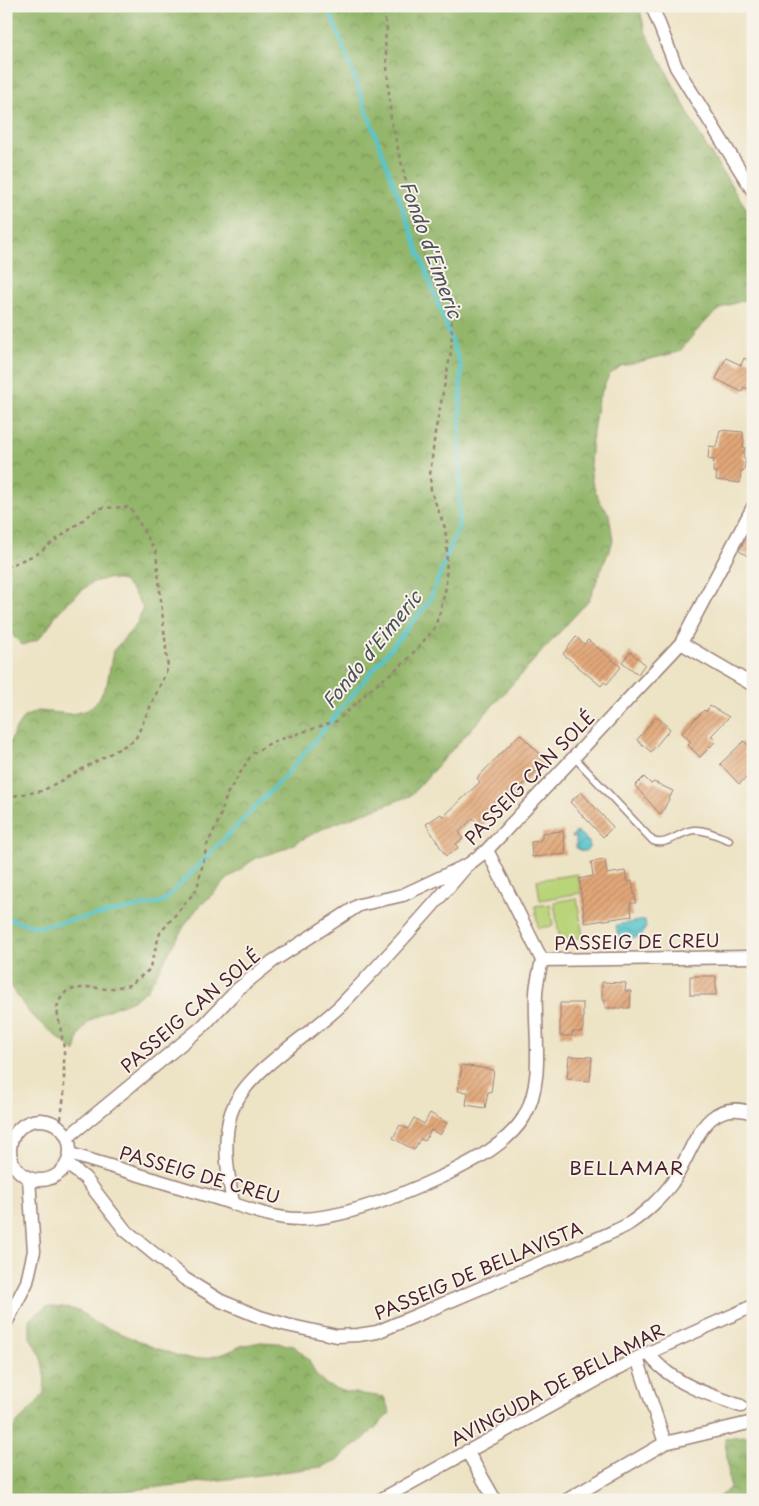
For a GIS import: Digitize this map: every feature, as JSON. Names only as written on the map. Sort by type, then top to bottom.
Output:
[{"type":"street","points":[[652,6],[676,66],[753,191]]},
{"type":"street","name":"PASSEIG CAN SOLÉ","points":[[64,1132],[202,1027],[238,989],[273,961],[359,905],[403,895],[469,864],[488,850],[681,643],[753,507]]},
{"type":"street","points":[[681,643],[753,685]]},
{"type":"street","points":[[488,850],[542,960]]},
{"type":"street","points":[[233,1203],[226,1134],[231,1113],[238,1096],[253,1078],[342,1004],[469,864]]},
{"type":"street","name":"PASSEIG DE CREU","points":[[69,1159],[233,1203],[254,1211],[296,1219],[328,1216],[408,1192],[455,1170],[500,1143],[510,1134],[524,1116],[533,1092],[537,1067],[536,992],[542,960],[753,957]]},
{"type":"street","name":"PASSEIG DE BELLAVISTA","points":[[69,1159],[125,1230],[185,1279],[221,1300],[260,1317],[337,1336],[358,1335],[377,1332],[606,1235],[631,1222],[672,1183],[695,1137],[707,1122],[718,1114],[733,1109],[753,1113]]},
{"type":"street","points":[[40,1119],[51,1121],[64,1132],[69,1159],[58,1175],[44,1180],[29,1178],[9,1162],[9,1131],[29,1121],[40,1119]]},
{"type":"street","points":[[6,1324],[26,1282],[34,1251],[29,1178]]},
{"type":"street","name":"AVINGUDA DE BELLAMAR","points":[[380,1500],[642,1355],[753,1306]]},
{"type":"street","points":[[642,1355],[669,1374],[698,1390],[741,1406]]},
{"type":"street","points":[[642,1355],[666,1443]]},
{"type":"street","points":[[567,1500],[666,1443],[753,1422]]},
{"type":"street","points":[[467,1451],[495,1500]]},
{"type":"lane","points":[[574,757],[653,841],[662,843],[694,830],[729,840]]},
{"type":"path","points":[[64,1132],[64,1048],[57,1010],[62,996],[74,989],[89,987],[108,989],[130,985],[149,970],[160,933],[197,889],[205,853],[227,794],[252,754],[272,742],[338,721],[370,690],[406,661],[434,629],[440,612],[446,586],[447,543],[445,528],[431,491],[430,474],[435,433],[451,352],[452,326],[450,312],[427,268],[391,120],[385,40],[387,29],[382,6]]},
{"type":"path","points":[[6,567],[36,554],[99,508],[130,508],[156,552],[168,668],[135,740],[42,791],[6,797]]},
{"type":"green space","points":[[6,6],[639,6],[645,31],[704,143],[753,219],[753,297],[726,306],[712,315],[679,352],[621,366],[609,375],[598,400],[590,464],[592,482],[600,502],[609,514],[613,541],[589,600],[410,796],[326,827],[284,849],[254,859],[228,879],[196,910],[186,923],[147,990],[135,999],[106,1011],[88,1022],[79,1035],[75,1052],[30,1014],[6,980],[6,753],[15,730],[24,717],[38,711],[72,714],[88,710],[99,699],[107,684],[113,651],[137,624],[143,607],[123,581],[107,578],[91,583],[67,603],[37,640],[22,645],[11,634],[6,610],[6,290],[11,266],[13,234],[6,200]]},
{"type":"green space","points":[[578,874],[581,893],[540,900],[537,880]]},
{"type":"green space","points":[[577,898],[583,937],[560,941],[554,902]]},
{"type":"green space","points":[[550,904],[553,926],[538,928],[535,906]]},
{"type":"green space","points":[[46,1307],[63,1307],[80,1311],[93,1322],[155,1348],[188,1359],[207,1358],[226,1353],[241,1346],[261,1342],[294,1346],[309,1360],[316,1375],[328,1386],[346,1392],[384,1397],[390,1413],[365,1438],[339,1459],[321,1467],[80,1496],[72,1500],[6,1500],[6,1434],[44,1394],[45,1376],[40,1354],[30,1337],[30,1319]]},
{"type":"green space","points":[[753,1435],[753,1500],[715,1500],[730,1488],[725,1438]]},
{"type":"water","points":[[578,832],[589,842],[589,848],[585,851],[576,848],[576,837],[572,837]]},
{"type":"water","points":[[645,920],[646,927],[641,937],[618,938],[616,925]]},
{"type":"building","points":[[726,358],[741,365],[744,358],[753,363],[753,383],[750,390],[744,387],[742,392],[716,379]]},
{"type":"building","points":[[720,430],[743,432],[743,447],[745,447],[743,458],[746,460],[744,470],[741,471],[740,483],[716,480],[717,472],[713,472],[714,460],[708,459],[709,446],[716,447]]},
{"type":"building","points":[[753,525],[753,559],[739,551]]},
{"type":"building","points":[[576,637],[584,644],[588,640],[621,667],[607,684],[604,682],[601,686],[563,654]]},
{"type":"building","points":[[630,652],[645,664],[638,674],[622,662]]},
{"type":"building","points":[[710,706],[729,717],[711,736],[716,741],[700,757],[688,745],[691,742],[682,733],[704,710],[706,712]]},
{"type":"building","points":[[656,716],[670,729],[651,752],[637,740]]},
{"type":"building","points":[[520,734],[548,762],[538,773],[536,771],[517,791],[519,794],[506,808],[502,804],[479,825],[473,818],[459,832],[463,839],[456,844],[458,848],[446,856],[426,824],[441,814],[443,817],[480,782],[477,778]]},
{"type":"building","points":[[744,741],[753,750],[753,786],[746,778],[739,784],[720,764]]},
{"type":"building","points":[[644,777],[651,784],[654,782],[673,791],[661,815],[635,786]]},
{"type":"building","points":[[581,792],[613,827],[603,837],[570,802]]},
{"type":"building","points":[[563,831],[566,854],[532,857],[531,842],[540,841],[542,833]]},
{"type":"building","points":[[605,860],[607,874],[625,871],[627,882],[632,881],[636,903],[630,903],[632,916],[585,923],[579,879],[593,876],[591,862]]},
{"type":"building","points":[[690,976],[716,976],[716,995],[690,995]]},
{"type":"building","points":[[602,982],[626,983],[625,991],[631,991],[630,1008],[605,1008],[605,1000],[602,1000]]},
{"type":"building","points":[[560,1003],[583,1003],[583,1032],[572,1032],[572,1036],[560,1036]]},
{"type":"building","points":[[569,1056],[592,1057],[590,1081],[567,1079]]},
{"type":"building","points":[[462,1065],[494,1070],[491,1092],[488,1092],[485,1108],[466,1105],[468,1092],[458,1091]]},
{"type":"building","points":[[430,1113],[447,1123],[440,1135],[431,1130],[425,1141],[420,1139],[414,1150],[393,1138],[400,1125],[408,1129],[414,1118],[424,1124]]},
{"type":"waterway","name":"Fondo d'Eimeric","points":[[6,918],[37,927],[163,902],[287,774],[429,602],[459,525],[461,366],[328,6]]},
{"type":"district","name":"BELLAMAR","points":[[627,1167]]}]
